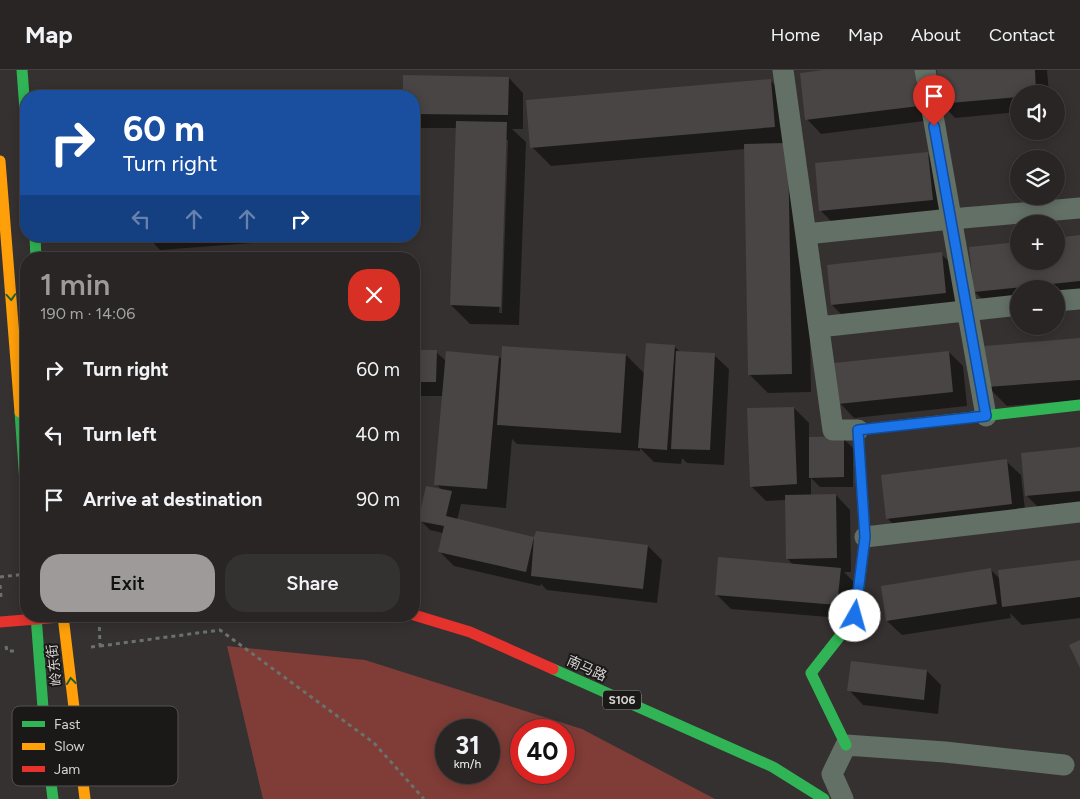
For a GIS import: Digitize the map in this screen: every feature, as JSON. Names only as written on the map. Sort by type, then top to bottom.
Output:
[{"type":"main road","points":[[22,70],[24,90]]},
{"type":"main road","points":[[0,161],[20,419]]},
{"type":"main road","points":[[846,745],[811,672],[855,616],[865,537],[858,430],[1080,404]]},
{"type":"main road","name":"南马路","points":[[420,617],[470,632],[774,767],[824,799]]},
{"type":"main road","points":[[0,622],[20,620]]},
{"type":"main road","name":"岭东街","points":[[36,622],[43,706]]},
{"type":"main road","name":"岭东街","points":[[64,622],[74,706]]},
{"type":"main road","name":"岭东街","points":[[51,786],[53,799]]},
{"type":"main road","name":"岭东街","points":[[83,786],[85,799]]},
{"type":"street","points":[[783,70],[833,430],[858,430]]},
{"type":"street","points":[[925,70],[986,416]]},
{"type":"street","points":[[806,234],[1080,208]]},
{"type":"street","points":[[1065,300],[1080,299]]},
{"type":"street","points":[[819,328],[1010,306]]},
{"type":"street","points":[[865,537],[1080,512]]},
{"type":"street","points":[[843,799],[832,774],[846,745],[945,752],[1064,765]]},
{"type":"path","points":[[0,577],[20,575]]},
{"type":"path","points":[[100,646],[220,630],[374,742],[424,799]]},
{"type":"shaded area","points":[[227,646],[365,660],[551,719],[510,719],[510,784],[575,784],[575,727],[715,799],[263,799]]},
{"type":"building","points":[[824,70],[915,70],[919,106],[805,120],[800,73]]},
{"type":"building","points":[[937,70],[1035,70],[1036,85],[1010,85],[1010,98],[939,104]]},
{"type":"building","points":[[403,75],[509,77],[508,115],[420,114],[420,90],[403,90]]},
{"type":"building","points":[[771,79],[775,127],[530,148],[526,100]]},
{"type":"building","points":[[456,121],[507,122],[501,307],[450,305]]},
{"type":"building","points":[[788,143],[792,374],[748,375],[744,144]]},
{"type":"building","points":[[928,152],[933,200],[819,211],[815,163]]},
{"type":"building","points":[[1080,235],[1080,281],[1065,283],[1065,280],[1010,280],[1010,288],[974,292],[969,247],[1010,243],[1010,270],[1065,270],[1065,237]]},
{"type":"building","points":[[942,252],[946,293],[831,305],[827,265]]},
{"type":"building","points":[[1080,338],[1080,380],[987,387],[984,346]]},
{"type":"building","points":[[646,343],[675,345],[667,450],[638,448]]},
{"type":"building","points":[[502,346],[626,354],[621,433],[497,425]]},
{"type":"building","points":[[420,350],[437,350],[436,382],[420,382]]},
{"type":"building","points":[[446,351],[499,356],[487,489],[434,485]]},
{"type":"building","points":[[676,351],[715,353],[710,450],[671,449]]},
{"type":"building","points":[[949,351],[953,392],[838,404],[834,363]]},
{"type":"building","points":[[794,407],[797,484],[750,487],[747,408]]},
{"type":"building","points":[[844,436],[844,477],[809,478],[809,437]]},
{"type":"building","points":[[1080,447],[1080,491],[1025,496],[1021,453]]},
{"type":"building","points":[[1007,459],[1012,504],[886,519],[881,475]]},
{"type":"building","points":[[426,486],[452,491],[446,516],[534,537],[526,572],[438,552],[444,526],[420,521],[420,512]]},
{"type":"building","points":[[836,494],[837,558],[786,559],[785,495]]},
{"type":"building","points":[[536,531],[648,545],[643,589],[531,576]]},
{"type":"building","points":[[718,557],[841,568],[837,605],[715,595]]},
{"type":"building","points":[[1080,560],[1080,597],[1002,607],[998,570]]},
{"type":"building","points":[[991,568],[997,604],[886,621],[881,586]]},
{"type":"building","points":[[1080,640],[1080,668],[1069,645]]},
{"type":"building","points":[[851,661],[927,670],[924,700],[847,691]]},
{"type":"traffic: fast","points":[[22,70],[24,90]]},
{"type":"traffic: fast","points":[[35,242],[36,252]]},
{"type":"traffic: fast","points":[[846,745],[811,673],[855,617],[865,537],[858,430],[1080,405]]},
{"type":"traffic: fast","points":[[36,622],[43,706]]},
{"type":"traffic: fast","points":[[553,669],[773,767],[824,799]]},
{"type":"traffic: fast","points":[[51,786],[53,799]]},
{"type":"traffic: slow","points":[[0,161],[20,412]]},
{"type":"traffic: slow","points":[[64,622],[74,706]]},
{"type":"traffic: slow","points":[[83,786],[85,799]]},
{"type":"traffic: jam","points":[[420,617],[470,632],[553,669]]},
{"type":"traffic: jam","points":[[0,622],[20,620]]},
{"type":"route","points":[[855,616],[865,537],[858,430],[986,416],[934,126]]}]
